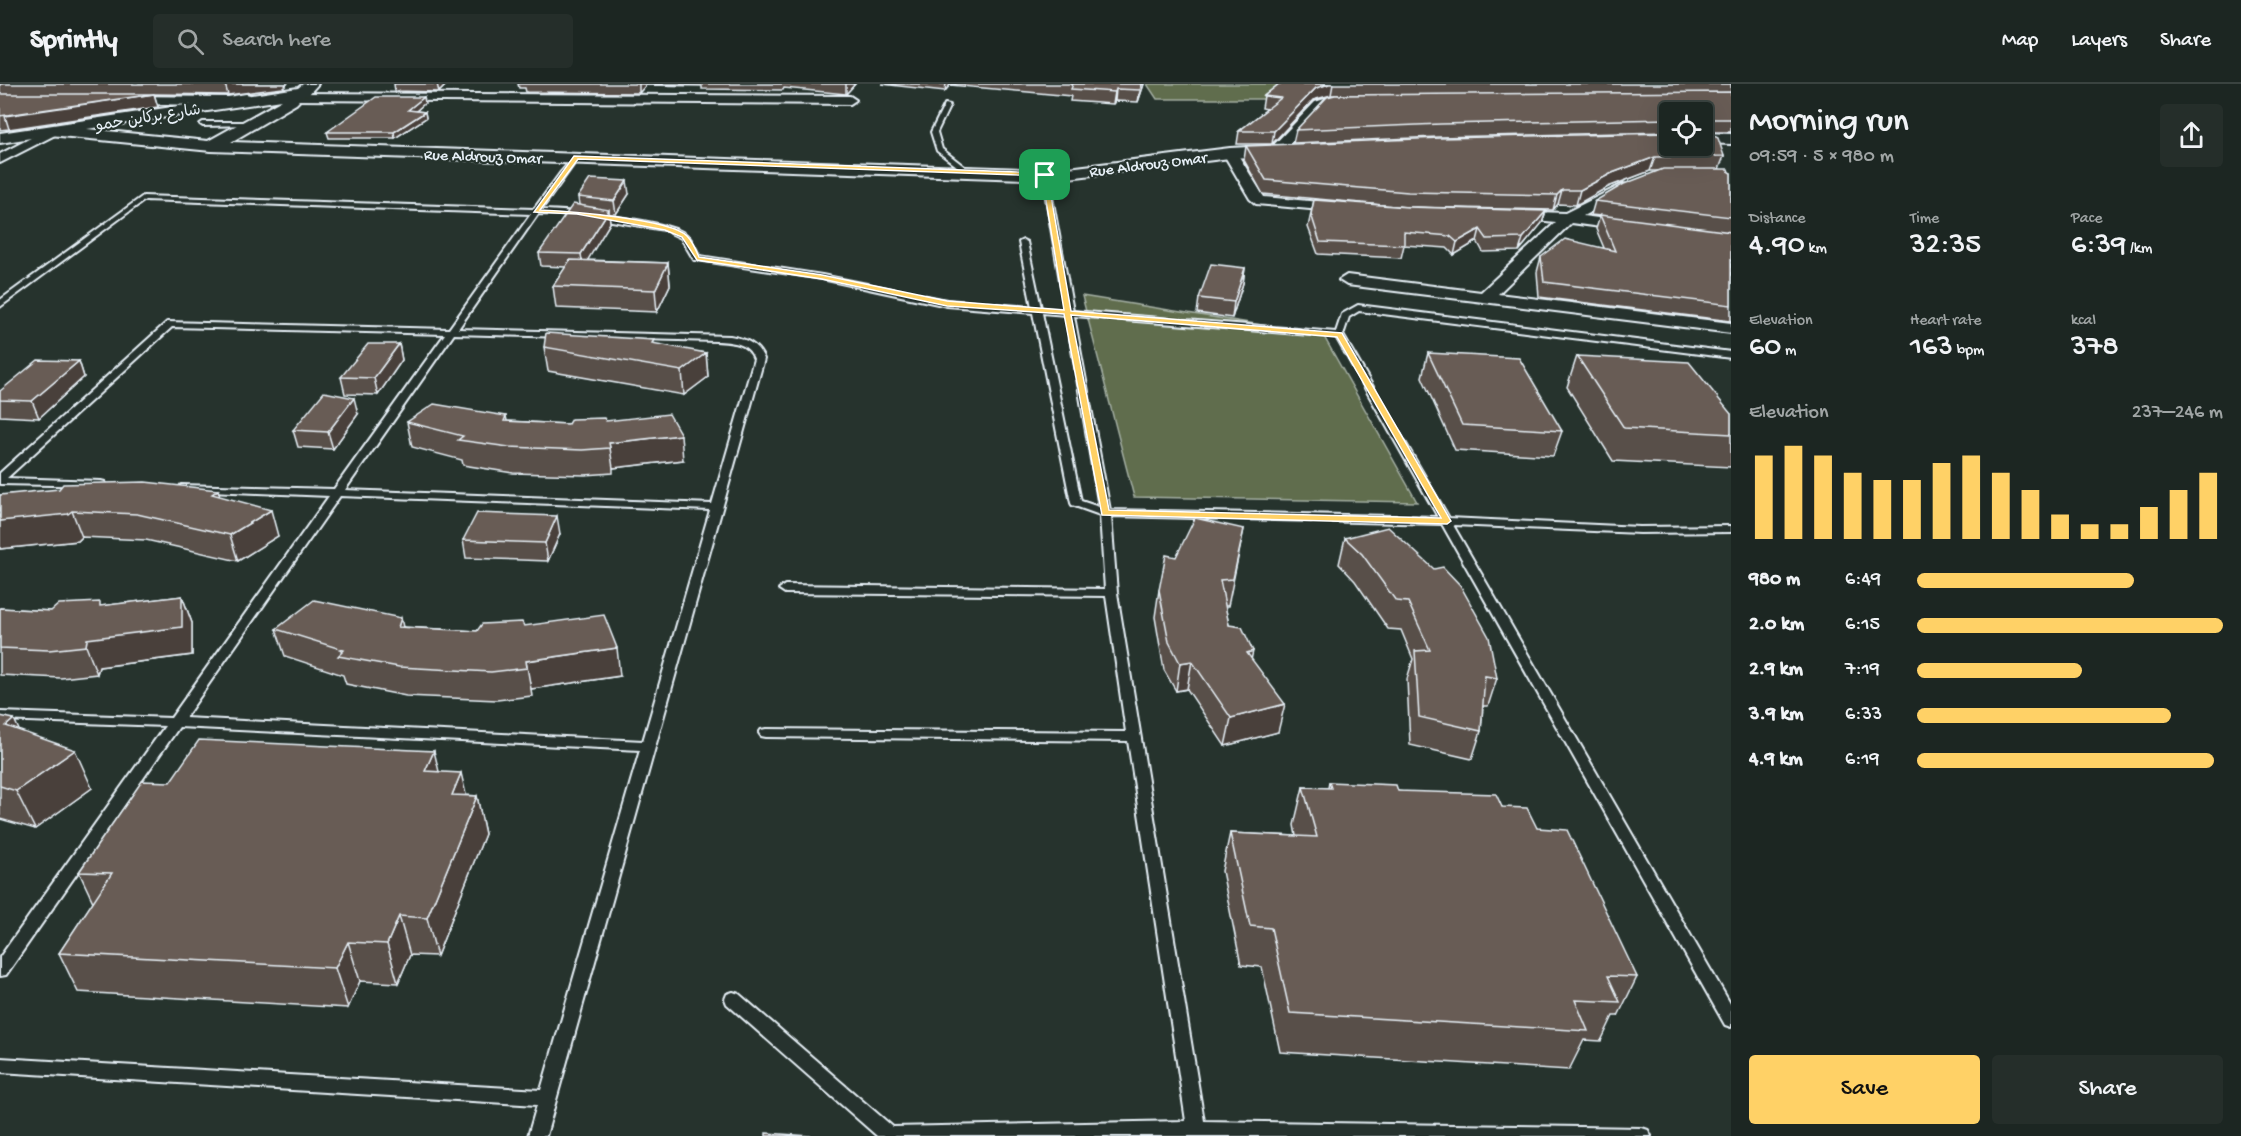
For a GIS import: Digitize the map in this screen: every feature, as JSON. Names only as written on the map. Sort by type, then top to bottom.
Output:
[{"type":"street","points":[[228,101],[305,90],[850,100]]},
{"type":"street","points":[[212,146],[305,90]]},
{"type":"street","name":"شارع بركاين حمو","points":[[52,131],[305,90]]},
{"type":"street","points":[[105,100],[250,100]]},
{"type":"street","points":[[1275,150],[1319,105],[1331,101],[1368,100]]},
{"type":"street","points":[[0,138],[52,131]]},
{"type":"street","points":[[0,159],[52,131]]},
{"type":"street","name":"Rue Aldrouz Omar","points":[[52,131],[212,146],[1045,175],[1230,153],[1299,150]]},
{"type":"street","points":[[1713,139],[1731,140]]},
{"type":"street","points":[[0,143],[26,143]]},
{"type":"street","points":[[1230,153],[1257,199],[1261,201],[1357,209]]},
{"type":"street","points":[[1484,298],[1568,218],[1614,192],[1635,184]]},
{"type":"street","points":[[1498,214],[1568,218],[1649,229]]},
{"type":"street","points":[[1347,280],[1731,328]]},
{"type":"lane","points":[[946,105],[934,132],[939,150],[968,172]]},
{"type":"lane","points":[[203,124],[252,124]]},
{"type":"lane","points":[[0,970],[536,211],[576,158]]},
{"type":"lane","points":[[1045,175],[1105,513],[1112,593],[1196,1132]]},
{"type":"lane","points":[[0,304],[143,198],[577,213],[666,228],[684,236],[697,258],[822,277],[947,303],[1339,335]]},
{"type":"lane","points":[[1023,242],[1076,503],[1105,513],[1447,521],[1640,530],[1731,529]]},
{"type":"lane","points":[[1731,355],[1358,308],[1345,316],[1339,335],[1731,1020]]},
{"type":"lane","points":[[0,480],[170,324],[716,338],[750,344],[757,351],[759,359],[537,1136]]},
{"type":"lane","points":[[0,480],[116,485]]},
{"type":"lane","points":[[174,487],[717,507]]},
{"type":"lane","points":[[784,589],[1112,593]]},
{"type":"lane","points":[[0,716],[175,722],[649,746]]},
{"type":"lane","points":[[766,733],[1134,737]]},
{"type":"lane","points":[[733,999],[889,1135],[1196,1132],[1642,1136]]},
{"type":"lane","points":[[0,1065],[548,1098]]},
{"type":"green space","points":[[1147,84],[1301,84],[1316,99],[1157,99]]},
{"type":"green space","points":[[1082,296],[1323,335],[1417,502],[1134,497]]},
{"type":"building","points":[[1073,84],[1142,84],[1140,90],[1116,89],[1115,92],[1071,89]]},
{"type":"building","points":[[1279,84],[1329,84],[1316,88],[1274,131],[1239,131],[1281,98],[1264,96]]},
{"type":"building","points":[[1731,92],[1731,119],[1713,119],[1713,102],[1659,102],[1659,119],[1296,130],[1327,97],[1335,95]]},
{"type":"building","points":[[0,94],[154,94],[0,116]]},
{"type":"building","points":[[376,97],[424,97],[408,110],[425,112],[394,132],[327,132]]},
{"type":"building","points":[[1659,133],[1659,156],[1713,156],[1713,135],[1718,138],[1724,156],[1655,157],[1612,173],[1580,190],[1562,190],[1557,195],[1408,192],[1266,180],[1246,146],[1441,138]]},
{"type":"building","points":[[1663,169],[1728,169],[1731,173],[1731,217],[1595,201],[1624,184]]},
{"type":"building","points":[[590,179],[627,181],[614,201],[578,197]]},
{"type":"building","points":[[1314,200],[1408,207],[1546,211],[1523,238],[1487,239],[1480,229],[1457,242],[1450,236],[1404,232],[1404,245],[1320,242],[1311,214]]},
{"type":"building","points":[[573,204],[609,210],[581,254],[539,253]]},
{"type":"building","points":[[1600,215],[1731,232],[1731,305],[1544,282],[1541,257],[1565,239],[1615,251]]},
{"type":"building","points":[[570,260],[668,263],[655,290],[553,286]]},
{"type":"building","points":[[1211,264],[1245,268],[1234,302],[1199,298]]},
{"type":"building","points":[[546,333],[654,340],[652,343],[706,353],[682,371],[544,347]]},
{"type":"building","points":[[368,344],[399,344],[374,378],[341,377]]},
{"type":"building","points":[[1428,353],[1519,358],[1562,431],[1462,425]]},
{"type":"building","points":[[1577,356],[1689,362],[1731,414],[1731,434],[1624,428]]},
{"type":"building","points":[[38,360],[79,361],[32,401],[0,400],[0,391]]},
{"type":"building","points":[[324,392],[354,398],[328,432],[293,430]]},
{"type":"building","points":[[434,404],[506,416],[504,421],[568,424],[571,419],[604,418],[606,421],[669,414],[681,435],[609,443],[610,448],[582,450],[509,447],[458,440],[463,436],[407,422]]},
{"type":"building","points":[[145,482],[218,490],[212,494],[271,510],[230,535],[137,514],[72,511],[68,514],[0,521],[0,495],[59,489],[63,484]]},
{"type":"building","points":[[477,513],[557,516],[545,543],[463,540]]},
{"type":"building","points":[[1195,518],[1244,529],[1233,579],[1220,580],[1229,625],[1242,627],[1253,651],[1247,653],[1285,704],[1231,718],[1192,661],[1180,663],[1169,642],[1159,590],[1166,555],[1176,557]]},
{"type":"building","points":[[1388,527],[1434,569],[1443,567],[1460,585],[1489,637],[1497,678],[1485,676],[1481,731],[1419,717],[1415,651],[1430,650],[1408,602],[1396,601],[1362,554],[1345,538]]},
{"type":"building","points":[[182,596],[182,627],[87,639],[86,646],[49,650],[0,648],[0,608],[51,611],[59,604],[100,602],[100,606]]},
{"type":"building","points":[[314,600],[401,618],[398,627],[477,631],[482,624],[522,622],[524,626],[604,615],[617,648],[526,661],[527,668],[491,672],[399,667],[338,656],[344,650],[276,629]]},
{"type":"building","points":[[0,716],[14,719],[6,726],[75,750],[16,791],[0,786]]},
{"type":"building","points":[[199,740],[434,751],[425,771],[461,773],[452,795],[477,796],[427,918],[399,916],[387,944],[348,942],[335,968],[59,953],[112,873],[79,872],[142,781],[170,782]]},
{"type":"building","points":[[1329,782],[1396,785],[1398,791],[1496,794],[1502,807],[1527,808],[1537,828],[1567,830],[1637,977],[1608,976],[1620,1002],[1575,1000],[1588,1031],[1290,1013],[1271,928],[1250,926],[1230,833],[1317,837],[1303,787],[1331,788]]},
{"type":"building","points":[[766,1133],[811,1136],[766,1136]]},
{"type":"route","points":[[1045,175],[576,158],[536,211],[577,213],[666,228],[684,236],[697,258],[822,277],[947,303],[1068,312],[1105,513],[1447,521],[1339,335],[1068,312],[1045,175]]}]
